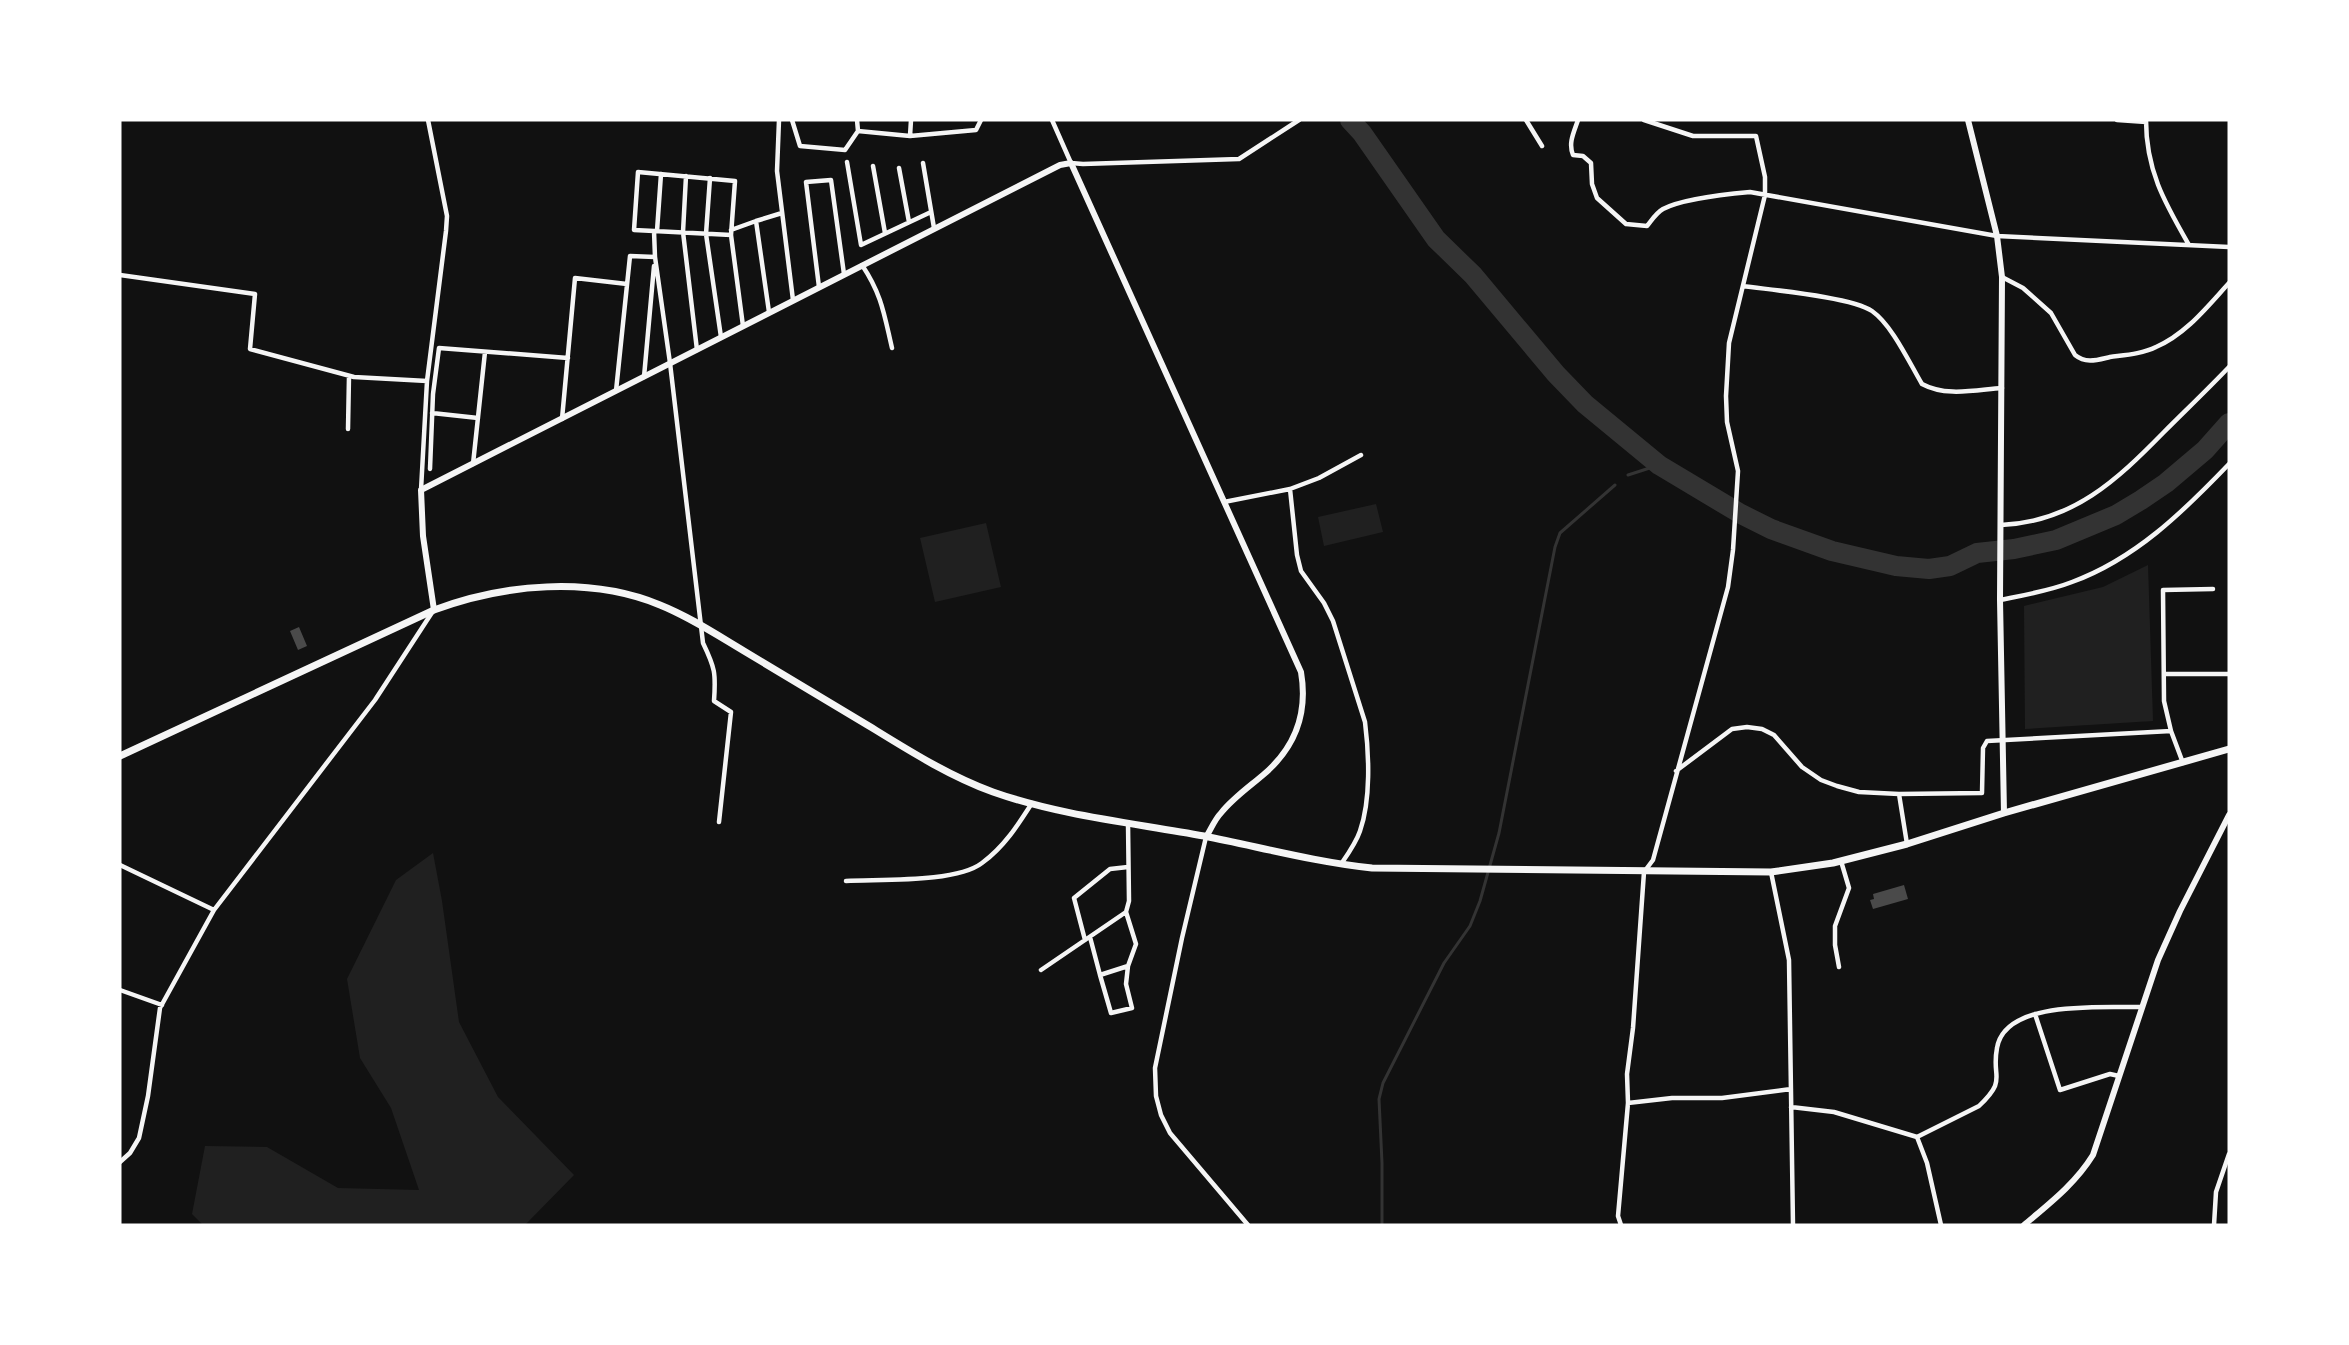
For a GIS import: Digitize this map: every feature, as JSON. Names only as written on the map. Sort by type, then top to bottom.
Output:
[{"type":"main road","points":[[120,756],[434,610],[459,600],[492,592],[534,588],[574,588],[635,596],[660,605],[700,624],[921,758],[992,792],[1072,813],[1372,868],[1771,872],[1841,861],[1907,844],[2004,813],[2229,750]]},
{"type":"street","points":[[120,1162],[130,1153],[139,1138],[162,1005],[214,910],[375,700],[434,610],[423,536],[421,490],[427,381],[447,216],[428,120]]},
{"type":"street","points":[[779,120],[777,171],[793,300]]},
{"type":"street","points":[[792,120],[800,146],[845,150],[858,131],[857,120]]},
{"type":"street","points":[[910,136],[911,120]]},
{"type":"street","points":[[858,131],[910,136],[976,130],[981,120]]},
{"type":"street","points":[[1052,120],[1296,659],[1303,685],[1301,720],[1295,736],[1283,755],[1219,814],[1206,837],[1155,1068],[1156,1096],[1161,1115],[1170,1134],[1248,1225]]},
{"type":"street","points":[[421,490],[1060,165],[1239,159],[1250,154],[1299,120]]},
{"type":"street","points":[[1526,120],[1542,146]]},
{"type":"street","points":[[1578,120],[1571,150],[1574,155],[1588,159],[1597,198],[1626,224],[1647,226],[1661,210],[1719,195],[1750,192],[1997,236],[2229,247]]},
{"type":"street","points":[[1620,1225],[1618,1216],[1628,1103],[1627,1074],[1633,1028],[1644,872],[1653,860],[1728,587],[1738,471],[1727,422],[1726,389],[1729,343],[1765,195],[1765,177],[1756,136],[1694,136],[1644,120]]},
{"type":"street","points":[[1968,120],[1997,236],[2002,277],[2000,600],[2004,813]]},
{"type":"street","points":[[2117,120],[2146,121],[2147,149],[2160,194],[2189,245]]},
{"type":"street","points":[[847,162],[861,245],[931,212]]},
{"type":"street","points":[[923,164],[934,228]]},
{"type":"street","points":[[873,166],[885,233]]},
{"type":"street","points":[[899,168],[909,222]]},
{"type":"street","points":[[743,326],[731,232],[735,181],[638,172],[634,230],[706,234],[731,232],[782,213]]},
{"type":"street","points":[[644,377],[661,174]]},
{"type":"street","points":[[686,176],[683,232],[697,350]]},
{"type":"street","points":[[710,178],[706,234],[721,337]]},
{"type":"street","points":[[819,287],[806,182],[831,180],[844,274]]},
{"type":"street","points":[[756,221],[769,312]]},
{"type":"street","points":[[616,391],[630,256],[655,257]]},
{"type":"street","points":[[655,257],[670,363],[703,643],[711,656],[716,675],[714,701],[731,712],[719,822]]},
{"type":"street","points":[[862,265],[876,286],[892,348]]},
{"type":"street","points":[[120,275],[255,294],[250,349],[348,376],[427,381]]},
{"type":"street","points":[[2002,277],[2023,288],[2051,313],[2075,355],[2081,360],[2091,361],[2155,348],[2187,327],[2229,283]]},
{"type":"street","points":[[562,419],[575,278],[627,284]]},
{"type":"street","points":[[1743,286],[1852,302],[1872,310],[1887,326],[1922,384],[1931,389],[1941,392],[2002,388]]},
{"type":"street","points":[[430,469],[432,413],[439,348],[568,358]]},
{"type":"street","points":[[473,464],[485,352]]},
{"type":"street","points":[[2001,527],[2053,515],[2093,497],[2132,466],[2229,367]]},
{"type":"street","points":[[348,376],[348,429]]},
{"type":"street","points":[[432,413],[478,417]]},
{"type":"street","points":[[1224,502],[1290,489],[1319,478],[1361,455]]},
{"type":"street","points":[[2000,600],[2038,593],[2074,582],[2130,553],[2175,518],[2229,464]]},
{"type":"street","points":[[1290,489],[1297,555],[1301,571],[1324,603],[1333,621],[1365,722],[1367,738],[1366,810],[1359,834],[1341,864]]},
{"type":"street","points":[[2183,763],[2171,730],[2164,701],[2163,590],[2213,589]]},
{"type":"street","points":[[2164,674],[2229,674]]},
{"type":"street","points":[[1676,771],[1719,737],[1732,729],[1747,727],[1762,729],[1774,735],[1802,767],[1821,780],[1859,792],[1982,793],[1983,748],[1987,741],[2171,730]]},
{"type":"street","points":[[1899,794],[1907,844]]},
{"type":"street","points":[[846,881],[942,876],[966,871],[981,864],[1008,839],[1032,802]]},
{"type":"street","points":[[2024,1225],[2068,1187],[2083,1171],[2093,1155],[2102,1134],[2158,960],[2229,815]]},
{"type":"street","points":[[1041,970],[1126,912],[1130,901],[1128,823]]},
{"type":"street","points":[[1839,967],[1835,945],[1835,926],[1850,888],[1841,861]]},
{"type":"street","points":[[120,865],[214,910]]},
{"type":"street","points":[[1126,912],[1136,944],[1128,966],[1126,984],[1132,1008],[1112,1013],[1074,898],[1110,869],[1128,867]]},
{"type":"street","points":[[1771,872],[1790,960],[1793,1225]]},
{"type":"street","points":[[1100,975],[1128,966]]},
{"type":"street","points":[[120,990],[162,1005]]},
{"type":"street","points":[[1791,1107],[1834,1112],[1917,1137],[1979,1106],[1987,1099],[1997,1084],[1995,1057],[2000,1036],[2007,1026],[2034,1014],[2060,1009],[2141,1007]]},
{"type":"street","points":[[2034,1014],[2060,1090],[2110,1074],[2120,1076]]},
{"type":"street","points":[[1628,1103],[1672,1098],[1722,1098],[1791,1089]]},
{"type":"street","points":[[1917,1137],[1927,1163],[1941,1225]]},
{"type":"street","points":[[2214,1225],[2216,1192],[2229,1154]]},
{"type":"shaded area","points":[[1376,504],[1383,532],[1324,546],[1318,517]]},
{"type":"shaded area","points":[[986,523],[1001,587],[935,602],[920,538]]},
{"type":"shaded area","points":[[2148,565],[2153,721],[2025,729],[2024,606],[2103,587]]},
{"type":"shaded area","points":[[433,853],[459,1022],[498,1097],[574,1175],[525,1225],[203,1225],[192,1214],[205,1146],[267,1147],[338,1188],[419,1190],[391,1108],[360,1058],[347,979],[396,880]]},
{"type":"building","points":[[299,627],[307,646],[298,650],[290,631]]},
{"type":"building","points":[[1904,885],[1908,899],[1873,909],[1870,900],[1874,899],[1873,894]]},
{"type":"waterway","points":[[1350,120],[1362,133],[1436,239],[1473,275],[1556,374],[1585,404],[1659,465],[1741,514],[1771,529],[1832,551],[1896,566],[1929,569],[1950,566],[1977,553],[2014,549],[2056,540],[2116,515],[2141,500],[2166,483],[2205,450],[2229,423]]},
{"type":"waterway","points":[[1628,475],[1659,465]]},
{"type":"waterway","points":[[1382,1225],[1379,1099],[1383,1083],[1444,963],[1470,926],[1480,901],[1499,833],[1555,547],[1560,533],[1615,485]]}]
